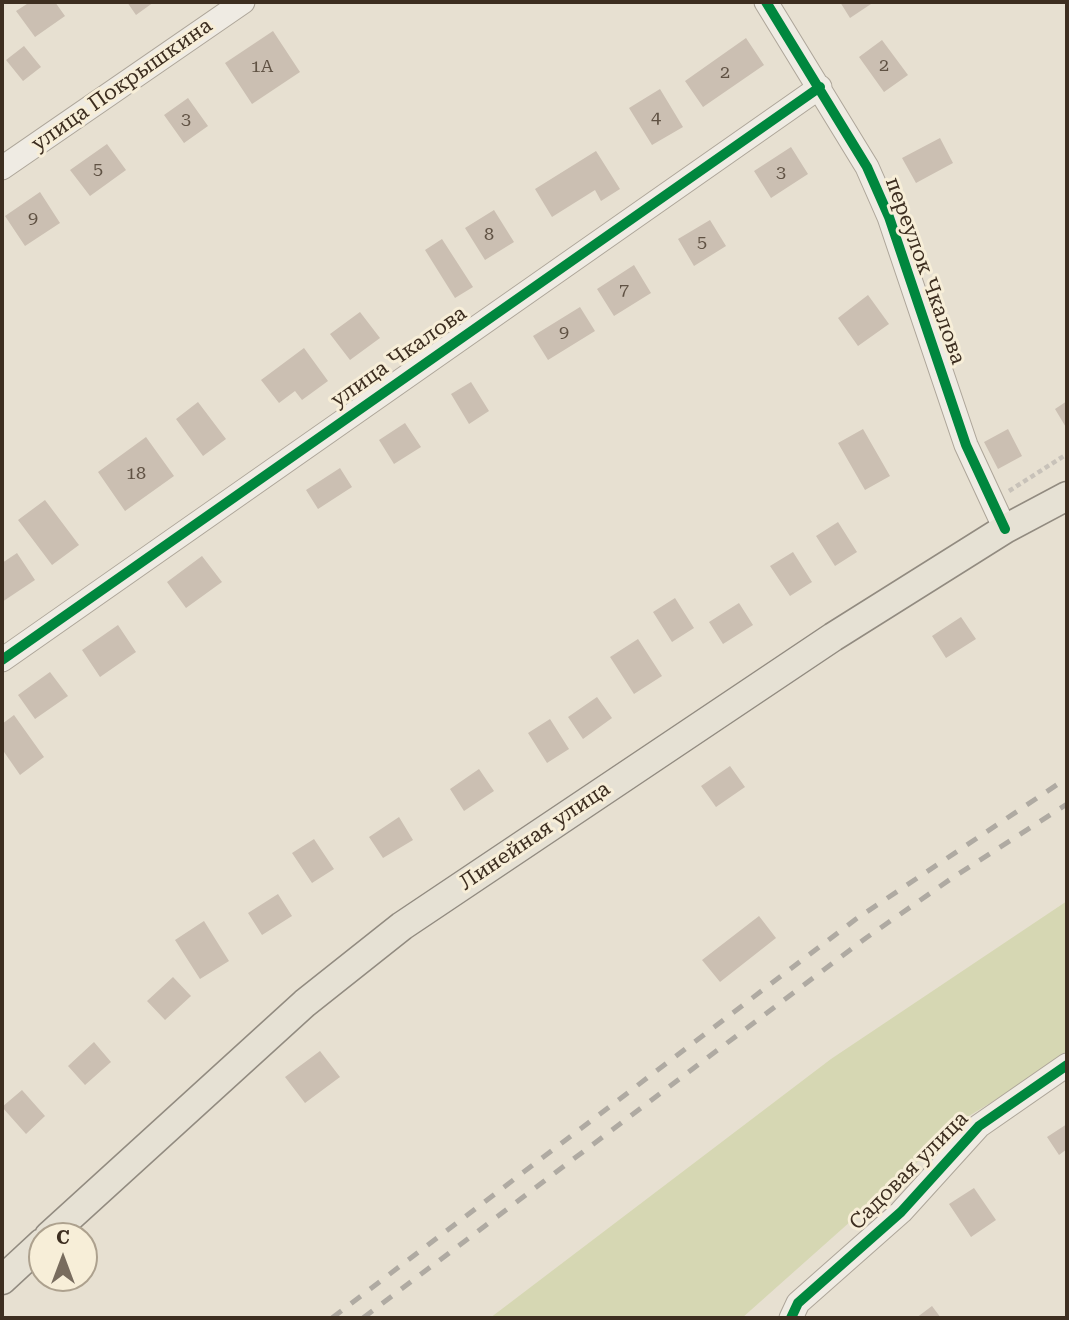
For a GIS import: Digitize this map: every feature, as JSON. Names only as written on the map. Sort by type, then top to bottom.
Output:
[{"type":"main road","name":"Линейная улица","points":[[64,1222],[305,1003],[402,926],[833,637],[1005,529],[1067,496]]},
{"type":"main road","points":[[2,1280],[28,1255]]},
{"type":"street","name":"улица Покрышкина","points":[[2,168],[243,2]]},
{"type":"street","name":"переулок Чкалова","points":[[766,2],[867,167],[889,217],[966,445],[1005,529]]},
{"type":"street","name":"улица Чкалова","points":[[2,660],[820,88]]},
{"type":"street","name":"Садовая улица","points":[[792,1318],[798,1303],[901,1212],[979,1126],[1067,1065]]},
{"type":"path","points":[[993,501],[1067,454]]},
{"type":"green space","points":[[1067,901],[1067,1056],[969,1116],[742,1318],[490,1318],[831,1059]]},
{"type":"building","points":[[30,2],[55,2],[65,16],[35,37],[16,11]]},
{"type":"building","points":[[127,2],[154,2],[136,15]]},
{"type":"building","points":[[840,2],[874,2],[850,18]]},
{"type":"building","points":[[273,31],[300,72],[252,104],[225,63]]},
{"type":"building","points":[[746,38],[764,65],[703,107],[685,81]]},
{"type":"building","points":[[882,40],[908,75],[884,92],[859,57]]},
{"type":"building","points":[[24,46],[41,67],[23,81],[6,60]]},
{"type":"building","points":[[660,89],[683,127],[652,145],[629,108]]},
{"type":"building","points":[[188,98],[208,126],[184,143],[164,115]]},
{"type":"building","points":[[940,138],[953,163],[916,183],[902,158]]},
{"type":"building","points":[[107,144],[126,170],[90,196],[70,170]]},
{"type":"building","points":[[791,147],[808,174],[771,198],[754,171]]},
{"type":"building","points":[[596,151],[620,189],[601,201],[595,190],[552,217],[535,189]]},
{"type":"building","points":[[40,192],[60,223],[25,246],[5,216]]},
{"type":"building","points":[[494,210],[514,242],[485,260],[465,228]]},
{"type":"building","points":[[710,220],[726,246],[694,266],[678,239]]},
{"type":"building","points":[[442,239],[473,287],[455,298],[425,250]]},
{"type":"building","points":[[634,265],[651,293],[614,316],[597,289]]},
{"type":"building","points":[[868,295],[889,324],[858,346],[838,318]]},
{"type":"building","points":[[580,307],[595,331],[548,360],[533,336]]},
{"type":"building","points":[[360,312],[380,338],[350,360],[330,334]]},
{"type":"building","points":[[304,348],[328,381],[302,400],[295,391],[279,403],[261,380]]},
{"type":"building","points":[[471,382],[489,411],[469,424],[451,394]]},
{"type":"building","points":[[1067,401],[1067,429],[1055,409]]},
{"type":"building","points":[[198,402],[226,439],[203,456],[176,419]]},
{"type":"building","points":[[405,423],[421,447],[394,464],[379,440]]},
{"type":"building","points":[[863,429],[890,476],[865,490],[838,443]]},
{"type":"building","points":[[1008,429],[1022,456],[998,469],[984,442]]},
{"type":"building","points":[[146,437],[174,476],[125,511],[98,472]]},
{"type":"building","points":[[340,468],[352,487],[318,509],[306,490]]},
{"type":"building","points":[[45,500],[79,545],[52,565],[18,520]]},
{"type":"building","points":[[838,522],[857,552],[835,566],[816,536]]},
{"type":"building","points":[[793,552],[812,582],[790,596],[770,566]]},
{"type":"building","points":[[17,553],[35,580],[2,602],[2,563]]},
{"type":"building","points":[[202,556],[222,582],[186,608],[167,582]]},
{"type":"building","points":[[675,598],[694,628],[672,642],[653,612]]},
{"type":"building","points":[[739,603],[753,625],[723,644],[709,622]]},
{"type":"building","points":[[961,617],[976,639],[946,658],[932,636]]},
{"type":"building","points":[[118,625],[136,652],[100,677],[82,650]]},
{"type":"building","points":[[638,639],[662,676],[634,694],[610,657]]},
{"type":"building","points":[[50,672],[68,696],[35,719],[18,695]]},
{"type":"building","points":[[597,697],[612,718],[583,739],[568,717]]},
{"type":"building","points":[[14,715],[44,757],[20,775],[2,749],[2,724]]},
{"type":"building","points":[[550,719],[569,749],[547,763],[528,733]]},
{"type":"building","points":[[730,766],[745,787],[716,807],[701,786]]},
{"type":"building","points":[[479,769],[494,791],[464,811],[450,789]]},
{"type":"building","points":[[399,817],[413,840],[383,858],[369,837]]},
{"type":"building","points":[[314,839],[334,869],[312,883],[292,853]]},
{"type":"building","points":[[278,894],[292,916],[262,935],[248,913]]},
{"type":"building","points":[[759,916],[776,938],[720,982],[702,960]]},
{"type":"building","points":[[204,921],[229,961],[200,979],[175,940]]},
{"type":"building","points":[[173,977],[191,996],[165,1020],[147,1001]]},
{"type":"building","points":[[94,1042],[111,1062],[85,1085],[68,1066]]},
{"type":"building","points":[[320,1051],[340,1077],[305,1103],[285,1077]]},
{"type":"building","points":[[22,1090],[45,1116],[26,1134],[2,1107]]},
{"type":"building","points":[[1067,1124],[1067,1149],[1059,1155],[1047,1137]]},
{"type":"building","points":[[974,1188],[996,1220],[971,1237],[949,1204]]},
{"type":"building","points":[[932,1306],[941,1318],[916,1318]]},
{"type":"railway","points":[[332,1318],[856,919],[1067,778]]},
{"type":"railway","points":[[363,1318],[866,938],[952,878],[1067,804]]},
{"type":"cycle path","points":[[766,2],[867,167],[889,217],[966,445],[1005,529]]},
{"type":"cycle path","points":[[2,660],[820,87]]},
{"type":"cycle path","points":[[791,1318],[798,1303],[901,1212],[979,1126],[1067,1065]]}]
